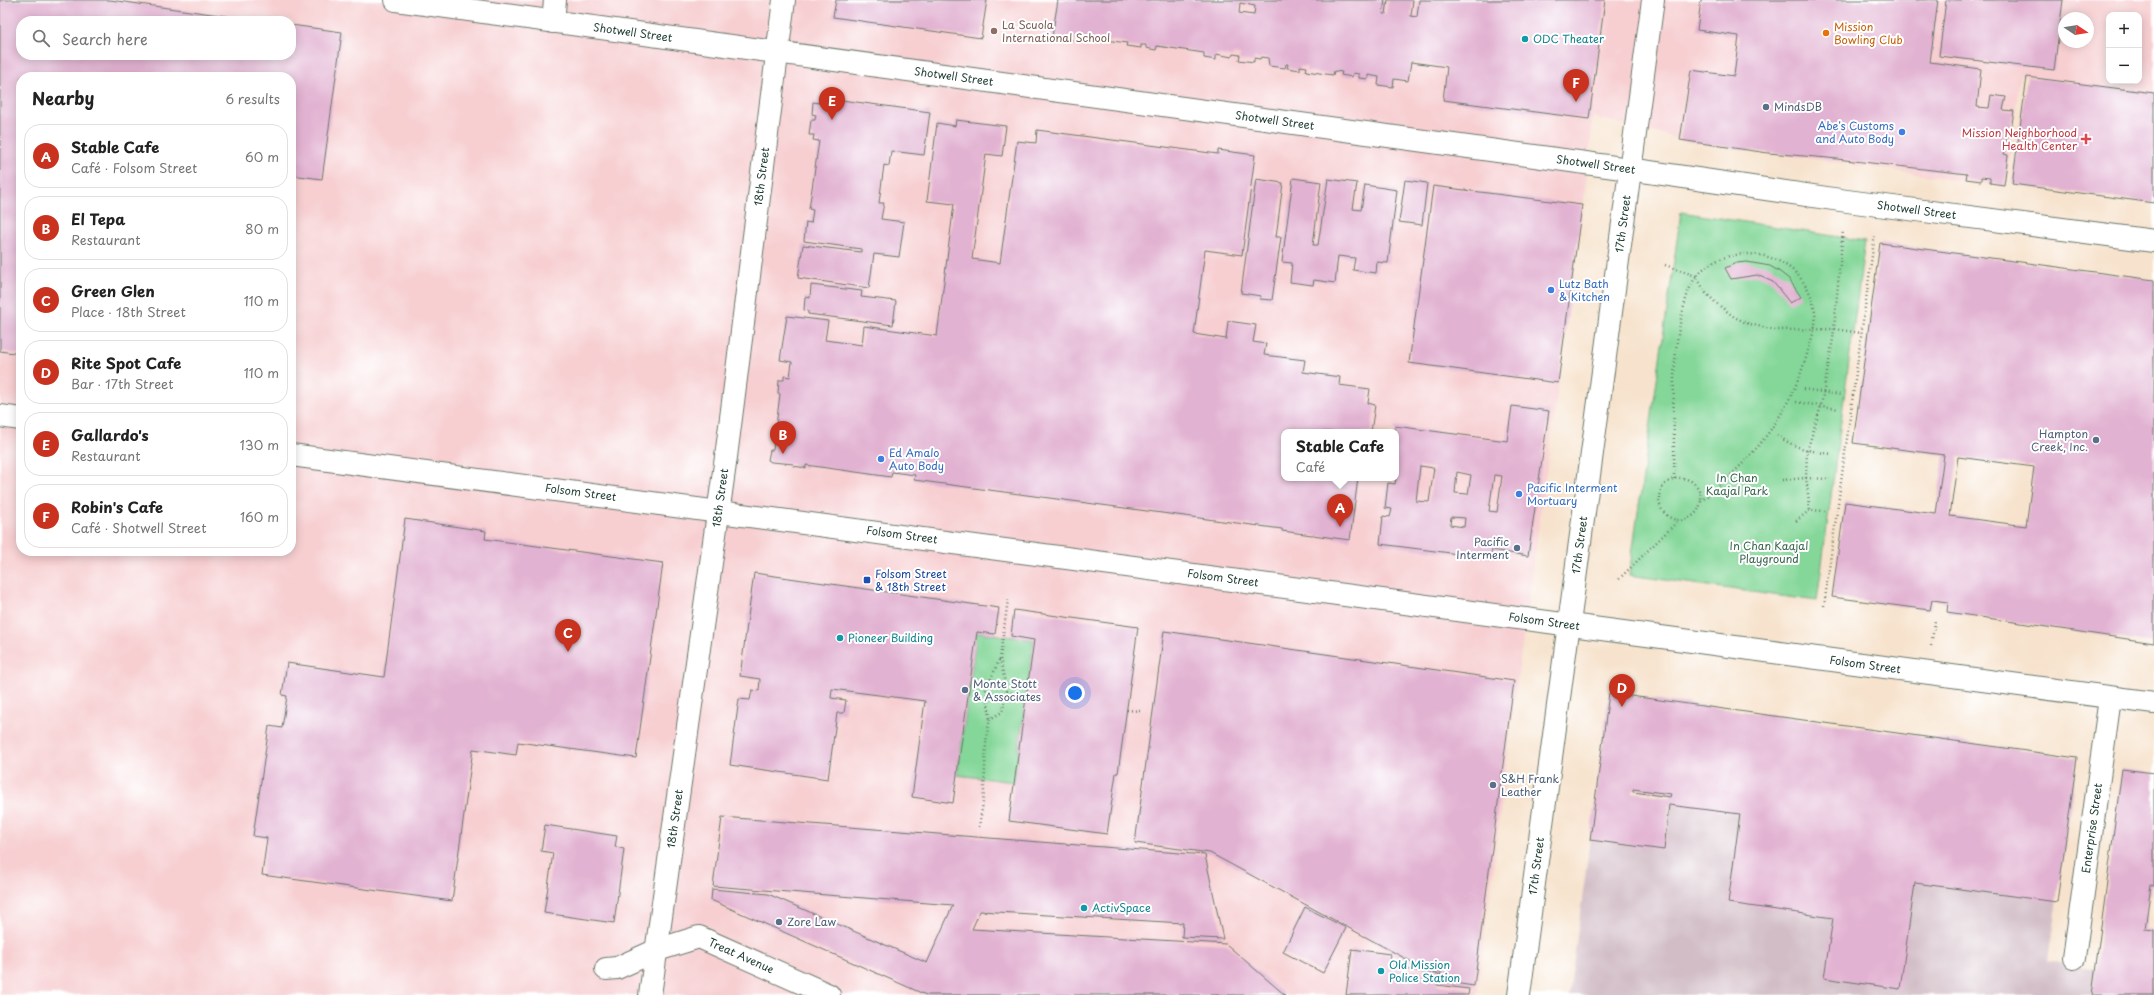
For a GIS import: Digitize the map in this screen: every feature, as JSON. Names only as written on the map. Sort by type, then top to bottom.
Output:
[{"type":"street","name":"Shotwell Street","points":[[396,0],[1629,169],[1847,201],[2154,241]]},
{"type":"street","points":[[553,22],[555,0]]},
{"type":"street","name":"18th Street","points":[[650,995],[718,510],[784,0]]},
{"type":"street","name":"17th Street","points":[[1519,995],[1570,625],[1629,169],[1653,0]]},
{"type":"street","points":[[0,416],[16,418]]},
{"type":"street","name":"Folsom Street","points":[[296,456],[718,510],[2154,704]]},
{"type":"street","name":"Enterprise Street","points":[[2074,958],[2110,698]]},
{"type":"street","name":"Treat Avenue","points":[[606,969],[617,968],[657,950],[699,937],[829,995]]},
{"type":"path","points":[[1810,510],[1806,478],[1807,450],[1824,392],[1834,329],[1843,230]]},
{"type":"path","points":[[1824,606],[1875,234]]},
{"type":"path","points":[[1674,479],[1673,367],[1686,301],[1696,276],[1711,264],[1733,256],[1766,256],[1782,262],[1797,273],[1812,296],[1816,315],[1813,330],[1796,385],[1773,427],[1743,464],[1701,501]]},
{"type":"path","points":[[1665,265],[1696,276],[1711,298],[1739,320],[1770,330],[1834,329],[1861,333]]},
{"type":"path","points":[[1803,389],[1841,395]]},
{"type":"path","points":[[1796,402],[1839,409]]},
{"type":"path","points":[[1777,434],[1790,444],[1807,450],[1832,454]]},
{"type":"path","points":[[1681,478],[1693,483],[1698,488],[1701,501],[1700,508],[1691,518],[1679,520],[1672,519],[1663,511],[1659,499],[1664,486],[1674,479],[1681,478]]},
{"type":"path","points":[[1782,480],[1806,478],[1830,479]]},
{"type":"path","points":[[1796,521],[1810,510],[1825,511]]},
{"type":"path","points":[[1618,579],[1679,520]]},
{"type":"path","points":[[979,827],[984,789],[985,744],[990,719],[986,690],[1000,658],[1008,600]]},
{"type":"path","points":[[990,719],[1002,712],[1006,692],[1000,658]]},
{"type":"path","points":[[1006,692],[1027,696]]},
{"type":"path","points":[[1127,710],[1140,711]]},
{"type":"shaded area","points":[[0,0],[2154,0],[2154,93],[2020,76],[2006,187],[1683,140],[1593,117],[1584,199],[1518,675],[1477,995],[0,995]]},
{"type":"shaded area","points":[[1684,703],[2077,758],[2048,961],[2095,969],[2092,995],[1569,995],[1590,840],[1664,850]]},
{"type":"green space","name":"In Chan Kaajal Park","points":[[1681,212],[1865,241],[1817,601],[1629,575]]},
{"type":"green space","points":[[977,632],[1034,640],[1014,782],[957,775]]},
{"type":"building","points":[[0,0],[110,0],[226,16],[16,16],[16,60],[296,60],[296,26],[342,32],[322,179],[296,176],[296,72],[16,72],[16,353],[0,351]]},
{"type":"building","points":[[836,0],[987,0],[981,38],[833,17]]},
{"type":"building","points":[[1058,0],[1385,0],[1383,14],[1386,14],[1388,0],[1413,0],[1411,16],[1417,17],[1419,0],[1605,0],[1589,119],[1443,100],[1447,67],[1411,62],[1408,81],[1394,79],[1393,87],[1378,85],[1379,77],[1368,75],[1368,79],[1359,78],[1359,74],[1353,73],[1352,77],[1341,75],[1342,72],[1334,71],[1333,75],[1306,71],[1307,67],[1300,66],[1300,70],[1287,68],[1288,64],[1286,64],[1285,68],[1269,66],[1268,58],[1254,58],[1254,62],[1239,60],[1240,55],[1233,54],[1232,57],[1216,54],[1216,60],[1204,58],[1204,53],[1157,46],[1156,50],[1146,48],[1146,45],[1141,45],[1141,48],[1126,46],[1127,43],[1091,38],[1090,42],[1052,37]],"holes":[[[1240,3],[1255,6],[1254,15],[1239,13]]]},
{"type":"building","points":[[1701,0],[1938,0],[1930,62],[1981,69],[1977,107],[1989,108],[1991,95],[2006,97],[2003,110],[2014,111],[2010,136],[2006,136],[2004,154],[2008,155],[2004,185],[1990,183],[1990,178],[1981,177],[1981,181],[1966,179],[1967,174],[1828,158],[1768,153],[1680,140],[1691,70],[1734,76],[1739,36],[1697,30]]},
{"type":"building","points":[[1946,0],[2063,0],[2061,12],[2058,12],[2058,39],[2054,70],[1939,56]]},
{"type":"building","name":"Mission Neighborhood Health Center","points":[[2027,77],[2154,93],[2154,203],[2012,184]]},
{"type":"building","points":[[819,97],[930,112],[924,155],[891,151],[889,166],[884,165],[879,203],[884,203],[881,219],[904,222],[899,257],[874,254],[869,288],[798,278],[803,245],[861,252],[861,249],[804,241],[806,222],[811,223],[813,210],[809,209],[819,141],[813,140],[814,135],[809,135],[811,120],[815,120],[816,115],[812,114],[813,102],[819,103]]},
{"type":"building","points":[[956,120],[1006,126],[1002,156],[986,154],[972,259],[1000,263],[1017,141],[1036,143],[1037,130],[1218,154],[1218,150],[1255,155],[1242,255],[1205,250],[1194,334],[1226,339],[1228,321],[1256,325],[1253,342],[1266,344],[1264,355],[1305,360],[1303,372],[1340,377],[1339,385],[1370,389],[1368,403],[1375,405],[1371,429],[1281,429],[1281,481],[1358,481],[1350,540],[1282,531],[1282,529],[914,480],[915,475],[892,472],[891,477],[806,465],[806,468],[793,466],[794,464],[771,462],[768,460],[770,450],[773,450],[780,394],[778,393],[779,380],[784,380],[784,376],[790,377],[792,362],[780,360],[787,316],[828,321],[825,340],[862,345],[864,326],[937,336],[954,204],[927,201],[937,123],[955,126]]},
{"type":"building","points":[[1293,178],[1321,182],[1313,245],[1318,245],[1328,179],[1357,183],[1353,209],[1361,210],[1365,185],[1397,190],[1388,263],[1377,262],[1376,273],[1353,270],[1355,258],[1338,256],[1335,283],[1314,280],[1313,285],[1290,282],[1292,263],[1282,262]]},
{"type":"building","points":[[1256,179],[1283,183],[1276,237],[1281,237],[1272,300],[1260,299],[1261,296],[1241,293]]},
{"type":"building","points":[[1405,180],[1427,183],[1422,225],[1399,222]]},
{"type":"building","points":[[1433,186],[1582,205],[1558,383],[1409,363]]},
{"type":"building","points":[[1880,243],[2154,280],[2154,643],[1947,612],[1948,602],[1932,600],[1930,610],[1832,597],[1845,502],[1936,514],[1944,455],[1853,443]],"holes":[[[1958,457],[2034,467],[2026,526],[1950,516]]]},
{"type":"building","points":[[1747,262],[1770,266],[1780,272],[1789,279],[1801,297],[1790,303],[1773,282],[1757,275],[1731,279],[1725,268],[1736,263]]},
{"type":"building","points":[[811,285],[862,291],[861,297],[896,301],[893,325],[808,314],[808,311],[804,310],[805,297],[810,298]]},
{"type":"building","points":[[1512,406],[1549,411],[1528,556],[1492,550],[1490,558],[1380,544],[1383,516],[1390,517],[1392,509],[1385,508],[1388,483],[1395,484],[1396,481],[1399,481],[1399,429],[1395,429],[1395,426],[1507,441]],"holes":[[[1420,466],[1434,468],[1429,502],[1416,501]],[[1457,472],[1471,475],[1468,494],[1455,493]],[[1494,475],[1502,476],[1497,512],[1489,511]],[[1451,517],[1465,518],[1464,527],[1450,525]]]},
{"type":"building","points":[[405,519],[486,531],[485,539],[663,563],[636,758],[518,742],[516,755],[473,749],[452,901],[262,875],[267,838],[253,836],[269,726],[282,728],[287,696],[282,695],[287,663],[384,677]]},
{"type":"building","name":"Pioneer Building","points":[[754,573],[999,608],[995,634],[977,632],[953,803],[912,797],[925,701],[832,689],[831,698],[846,700],[844,713],[837,713],[828,779],[730,765],[739,699],[750,700],[752,690],[759,691],[760,679],[740,676]]},
{"type":"building","points":[[1014,610],[1138,627],[1118,773],[1116,773],[1107,834],[1009,821],[1034,640],[1011,636]]},
{"type":"building","points":[[1164,631],[1514,681],[1474,986],[1440,981],[1441,972],[1423,968],[1210,853],[1135,843]]},
{"type":"building","points":[[1609,693],[2077,758],[2057,902],[1915,883],[1900,989],[1824,978],[1833,918],[1728,903],[1740,814],[1669,805],[1664,850],[1590,840]],"holes":[[[1633,789],[1671,794],[1670,797],[1633,792]]]},
{"type":"building","points":[[2122,769],[2154,773],[2154,886],[2151,885],[2145,929],[2154,930],[2154,995],[2092,995]]},
{"type":"building","name":"ActivSpace","points":[[722,817],[1205,855],[1223,939],[1182,937],[1183,923],[980,911],[972,929],[1226,944],[1285,995],[926,995],[711,900],[712,889],[768,894],[927,963],[953,905],[713,886]]},
{"type":"building","points":[[545,825],[617,836],[615,847],[624,849],[614,923],[544,913],[553,853],[541,851]]},
{"type":"building","points":[[1305,907],[1346,928],[1323,973],[1283,952]]},
{"type":"building","name":"Old Mission Police Station","points":[[1352,949],[1390,954],[1389,967],[1439,974],[1437,985],[1469,989],[1468,995],[1346,995]]},
{"type":"place","name":"La Scuola International School","points":[[994,31]]},
{"type":"place","name":"Mission Bowling Club","points":[[1826,33]]},
{"type":"place","name":"ODC Theater","points":[[1525,39]]},
{"type":"place","name":"Robin's Cafe","points":[[1576,102]]},
{"type":"place","name":"MindsDB","points":[[1766,107]]},
{"type":"place","name":"Gallardo's","points":[[832,120]]},
{"type":"place","name":"Abe's Customs and Auto Body","points":[[1902,132]]},
{"type":"place","name":"Mission Neighborhood Health Center","points":[[2086,139]]},
{"type":"place","name":"Lutz Bath & Kitchen","points":[[1551,290]]},
{"type":"place","name":"Hampton Creek, Inc.","points":[[2096,440]]},
{"type":"place","name":"El Tepa","points":[[783,454]]},
{"type":"place","name":"Ed Amalo Auto Body","points":[[881,459]]},
{"type":"place","name":"Pacific Interment Mortuary","points":[[1519,494]]},
{"type":"place","name":"Stable Cafe","points":[[1340,527]]},
{"type":"place","name":"Pacific Interment","points":[[1517,548]]},
{"type":"place","name":"Folsom Street & 18th Street","points":[[867,580]]},
{"type":"place","name":"Pioneer Building","points":[[840,638]]},
{"type":"place","name":"Green Glen","points":[[568,652]]},
{"type":"place","name":"Monte Stott & Associates","points":[[965,690]]},
{"type":"place","name":"Rite Spot Cafe","points":[[1622,707]]},
{"type":"place","name":"S&H Frank Leather","points":[[1493,785]]},
{"type":"place","name":"ActivSpace","points":[[1084,908]]},
{"type":"place","name":"Zore Law","points":[[779,922]]},
{"type":"place","name":"Old Mission Police Station","points":[[1381,971]]},
{"type":"park label","name":"In Chan Kaajal Playground","points":[[1769,552]]}]
